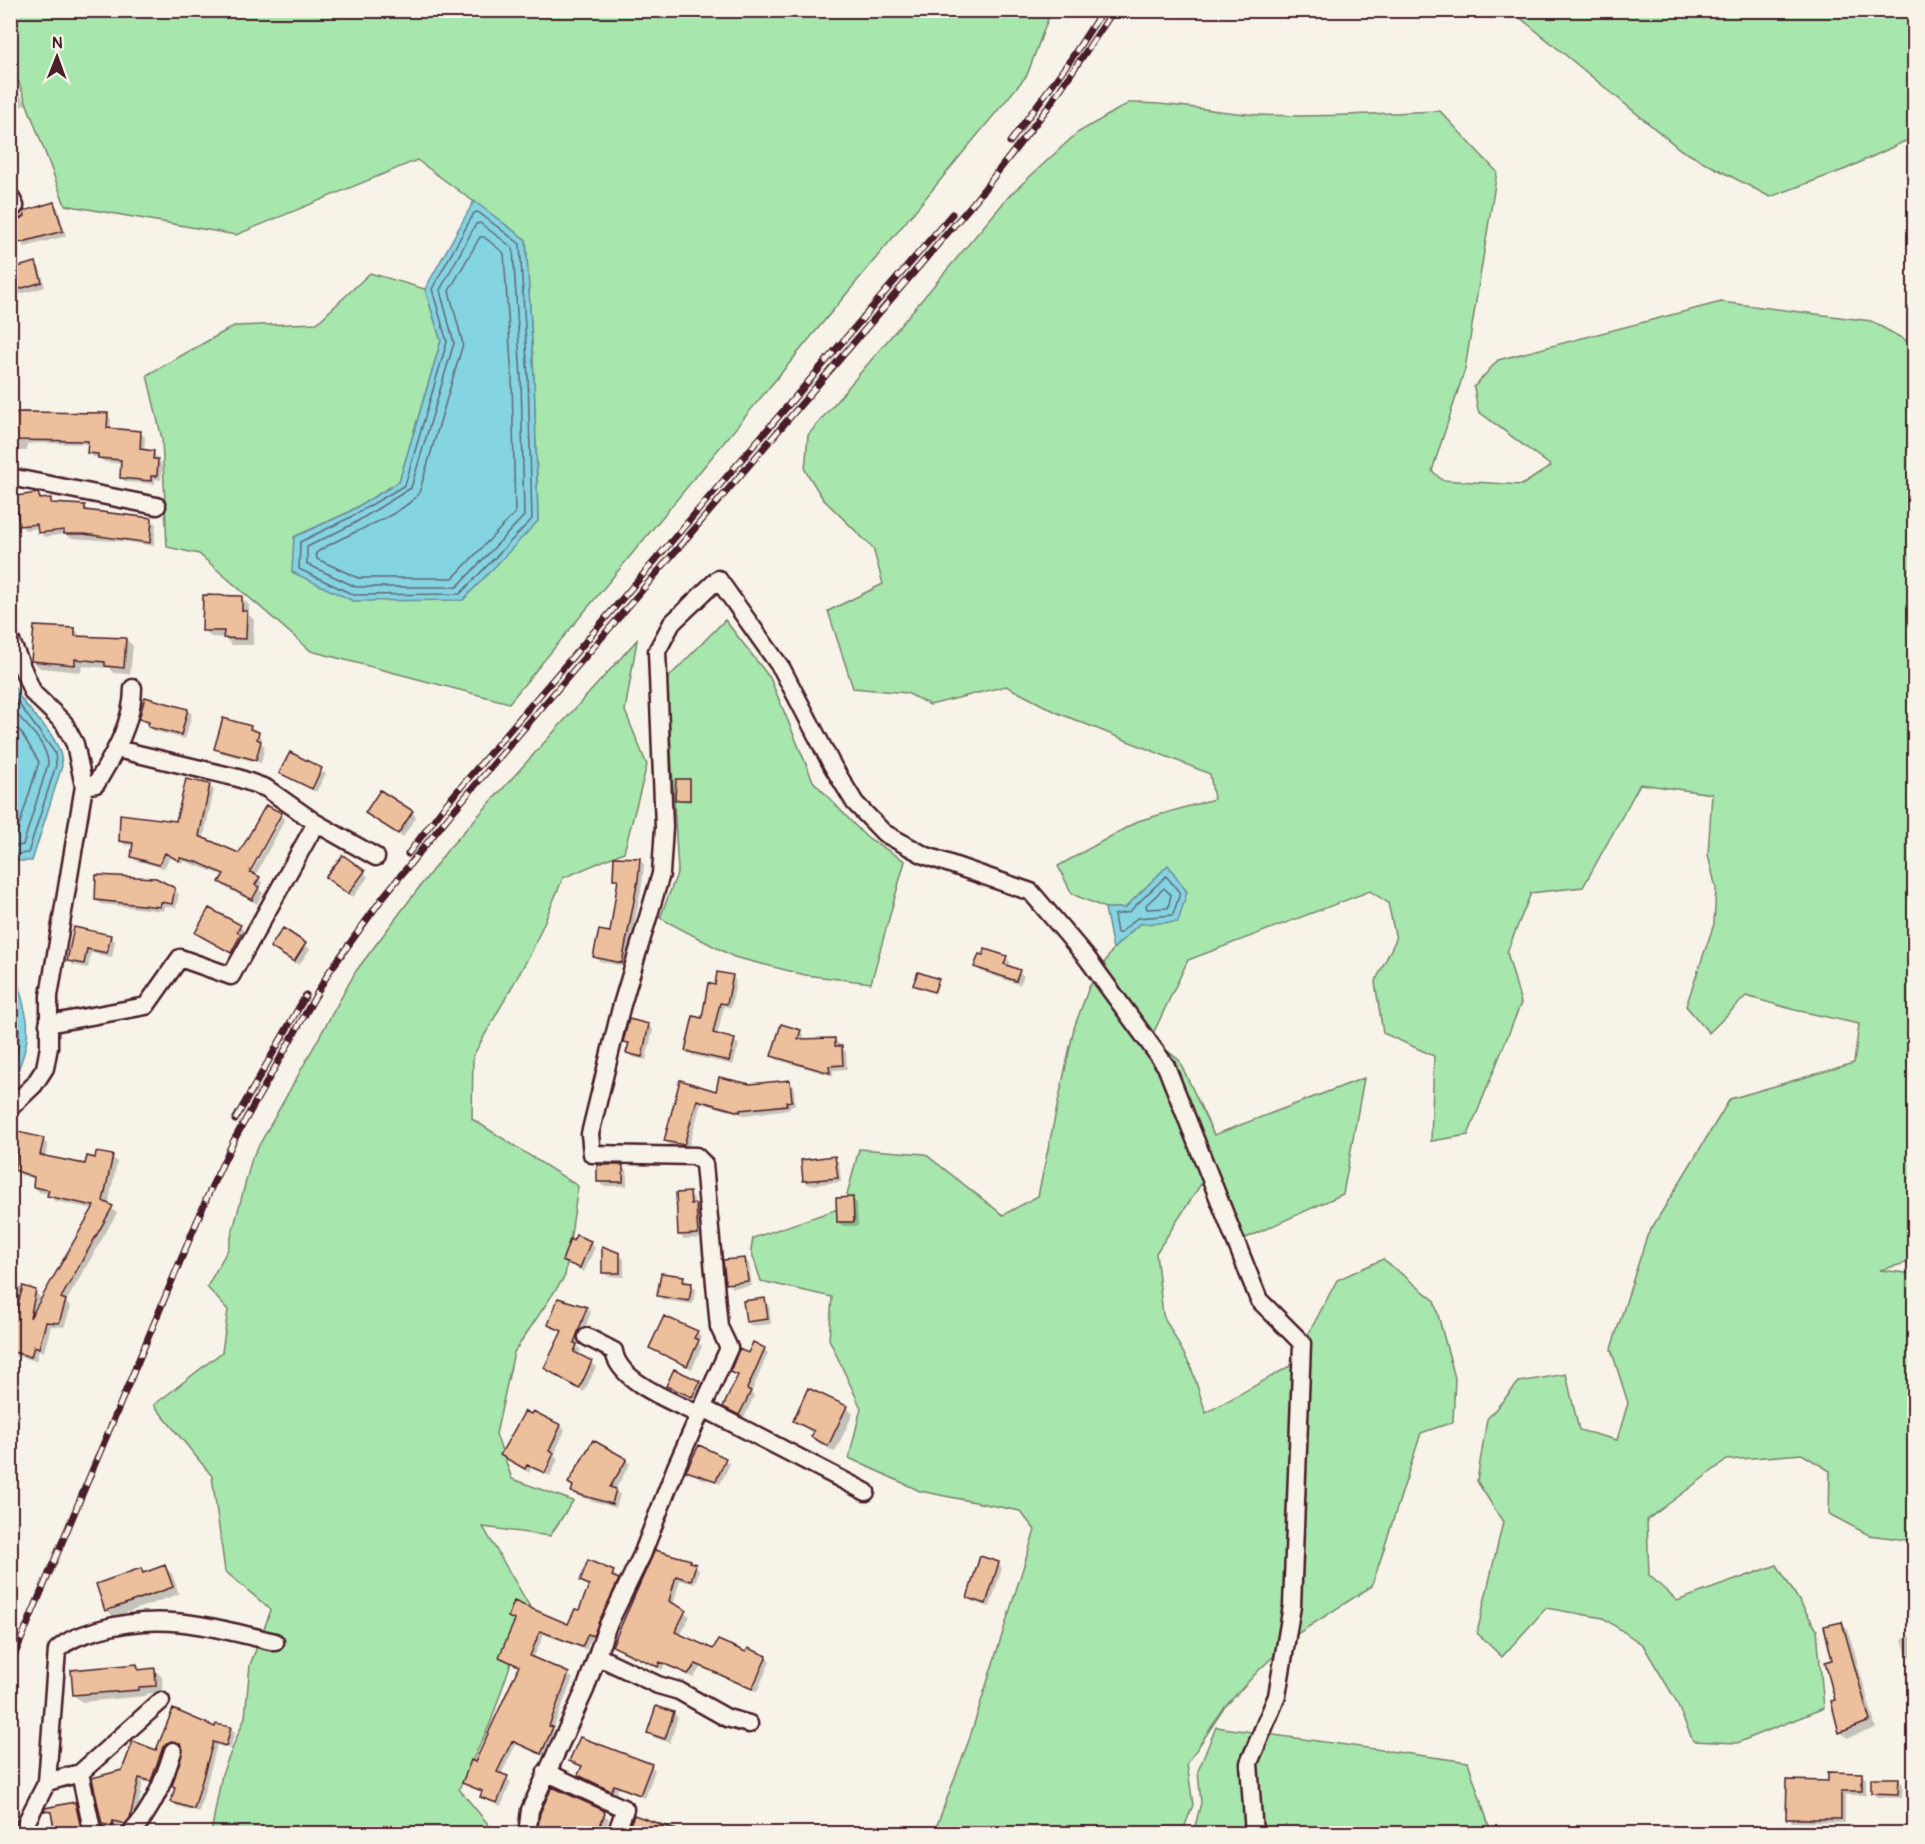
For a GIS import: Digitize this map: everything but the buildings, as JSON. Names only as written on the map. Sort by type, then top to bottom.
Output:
[{"type":"street","points":[[10,196],[15,206],[10,212]]},
{"type":"street","points":[[10,477],[157,506]]},
{"type":"street","points":[[527,1833],[530,1810],[585,1690],[607,1627],[642,1555],[729,1348],[719,1327],[704,1164],[696,1156],[592,1154],[590,1134],[621,1008],[661,874],[664,827],[657,651],[672,622],[718,579],[782,669],[831,765],[855,803],[884,833],[924,855],[1031,892],[1087,958],[1166,1066],[1258,1300],[1302,1343],[1292,1606],[1277,1696],[1249,1763],[1254,1833]]},
{"type":"street","points":[[10,639],[33,693],[64,723],[75,744],[84,786],[52,973],[45,1068],[34,1085],[10,1108]]},
{"type":"street","points":[[84,786],[96,784],[117,749],[133,704],[133,688]]},
{"type":"street","points":[[117,749],[238,778],[266,788],[316,823],[376,857]]},
{"type":"street","points":[[48,1024],[146,1006],[180,958],[231,976],[316,823]]},
{"type":"street","points":[[587,1337],[614,1352],[616,1362],[626,1376],[866,1492]]},
{"type":"street","points":[[26,1833],[26,1823],[47,1782],[57,1650],[68,1640],[127,1622],[186,1621],[275,1642]]},
{"type":"street","points":[[597,1656],[658,1685],[679,1691],[727,1718],[749,1724]]},
{"type":"street","points":[[47,1782],[80,1773],[161,1701]]},
{"type":"street","points":[[130,1833],[147,1816],[162,1785],[173,1751]]},
{"type":"street","points":[[546,1772],[624,1809],[616,1833]]},
{"type":"street","points":[[80,1773],[93,1833]]},
{"type":"green space","points":[[11,11],[1051,11],[1027,75],[509,703],[311,651],[199,554],[167,547],[162,439],[147,375],[234,326],[317,323],[370,273],[425,289],[441,341],[399,482],[347,513],[294,537],[538,521],[534,378],[526,240],[417,160],[236,235],[65,205],[11,62]]},
{"type":"green space","points":[[1512,11],[1914,11],[1914,137],[1846,169],[1770,197],[1681,150]]},
{"type":"green space","points":[[1129,103],[1163,104],[1244,114],[1283,116],[1440,111],[1497,172],[1465,369],[1432,471],[1442,480],[1522,485],[1551,466],[1478,411],[1474,387],[1498,360],[1721,302],[1871,321],[1914,345],[1914,1261],[1880,1270],[1914,1274],[1914,1541],[1869,1535],[1829,1514],[1830,1471],[1802,1454],[1727,1460],[1647,1520],[1649,1575],[1677,1601],[1777,1565],[1817,1630],[1824,1708],[1737,1743],[1693,1741],[1674,1697],[1643,1645],[1603,1618],[1546,1608],[1502,1657],[1477,1633],[1503,1522],[1477,1481],[1487,1419],[1519,1382],[1566,1374],[1579,1430],[1617,1440],[1628,1403],[1611,1349],[1647,1236],[1730,1099],[1854,1063],[1859,1024],[1795,1010],[1746,996],[1709,1033],[1686,1006],[1714,924],[1716,888],[1708,855],[1712,794],[1640,784],[1583,887],[1531,893],[1507,952],[1521,1003],[1468,1135],[1431,1141],[1434,1056],[1383,1033],[1375,982],[1396,939],[1388,903],[1370,891],[1188,960],[1151,1038],[1179,1060],[1214,1135],[1364,1078],[1343,1194],[1246,1238],[1201,1184],[1156,1253],[1163,1315],[1191,1367],[1206,1413],[1292,1365],[1337,1280],[1383,1259],[1434,1300],[1455,1378],[1453,1422],[1421,1433],[1372,1586],[1297,1634],[1259,1670],[1224,1708],[1187,1764],[1193,1805],[1182,1833],[934,1833],[969,1740],[1035,1530],[1020,1511],[920,1491],[849,1458],[861,1408],[829,1339],[832,1297],[761,1281],[751,1250],[753,1238],[844,1207],[859,1149],[925,1154],[1003,1215],[1038,1196],[1074,1028],[1089,987],[1113,949],[1139,924],[1168,866],[1125,908],[1105,908],[1072,894],[1058,866],[1138,821],[1214,799],[1210,774],[1058,713],[1006,686],[930,705],[907,693],[853,688],[828,611],[883,584],[873,548],[823,499],[805,470],[808,435],[1010,195],[1077,133]]},
{"type":"green space","points":[[725,620],[770,678],[813,781],[865,836],[905,861],[871,983],[805,975],[734,957],[660,918],[678,871],[667,679]]},
{"type":"green space","points":[[637,640],[625,711],[647,765],[624,852],[563,878],[532,951],[473,1056],[472,1119],[578,1186],[565,1276],[514,1352],[496,1434],[512,1479],[573,1501],[550,1536],[483,1527],[530,1607],[490,1724],[459,1789],[488,1824],[478,1833],[211,1833],[222,1774],[245,1717],[250,1665],[271,1610],[225,1571],[212,1476],[154,1405],[222,1352],[228,1310],[207,1287],[228,1249],[252,1158],[356,971],[449,848]]},
{"type":"green space","points":[[1216,1727],[1468,1762],[1491,1832],[1462,1827],[1457,1834],[1193,1834],[1201,1803],[1198,1771]]},
{"type":"water","points":[[474,201],[526,240],[534,378],[538,521],[463,600],[353,601],[292,572],[294,537],[347,513],[399,482],[441,341],[425,289]]},
{"type":"water","points":[[10,679],[22,700],[48,730],[61,756],[62,766],[32,861],[11,861]]},
{"type":"water","points":[[1168,865],[1187,892],[1178,922],[1139,924],[1113,949],[1105,908],[1125,908]]},
{"type":"water","points":[[11,948],[16,952],[18,979],[28,1029],[24,1055],[11,1087]]},
{"type":"railway","points":[[1010,142],[1071,59],[1103,10]]},
{"type":"railway","points":[[10,1666],[211,1188],[234,1140],[329,972],[384,896],[449,816],[974,202],[1049,106],[1114,10]]},
{"type":"railway","points":[[408,854],[442,809],[952,214]]},
{"type":"railway","points":[[235,1120],[306,995]]}]
